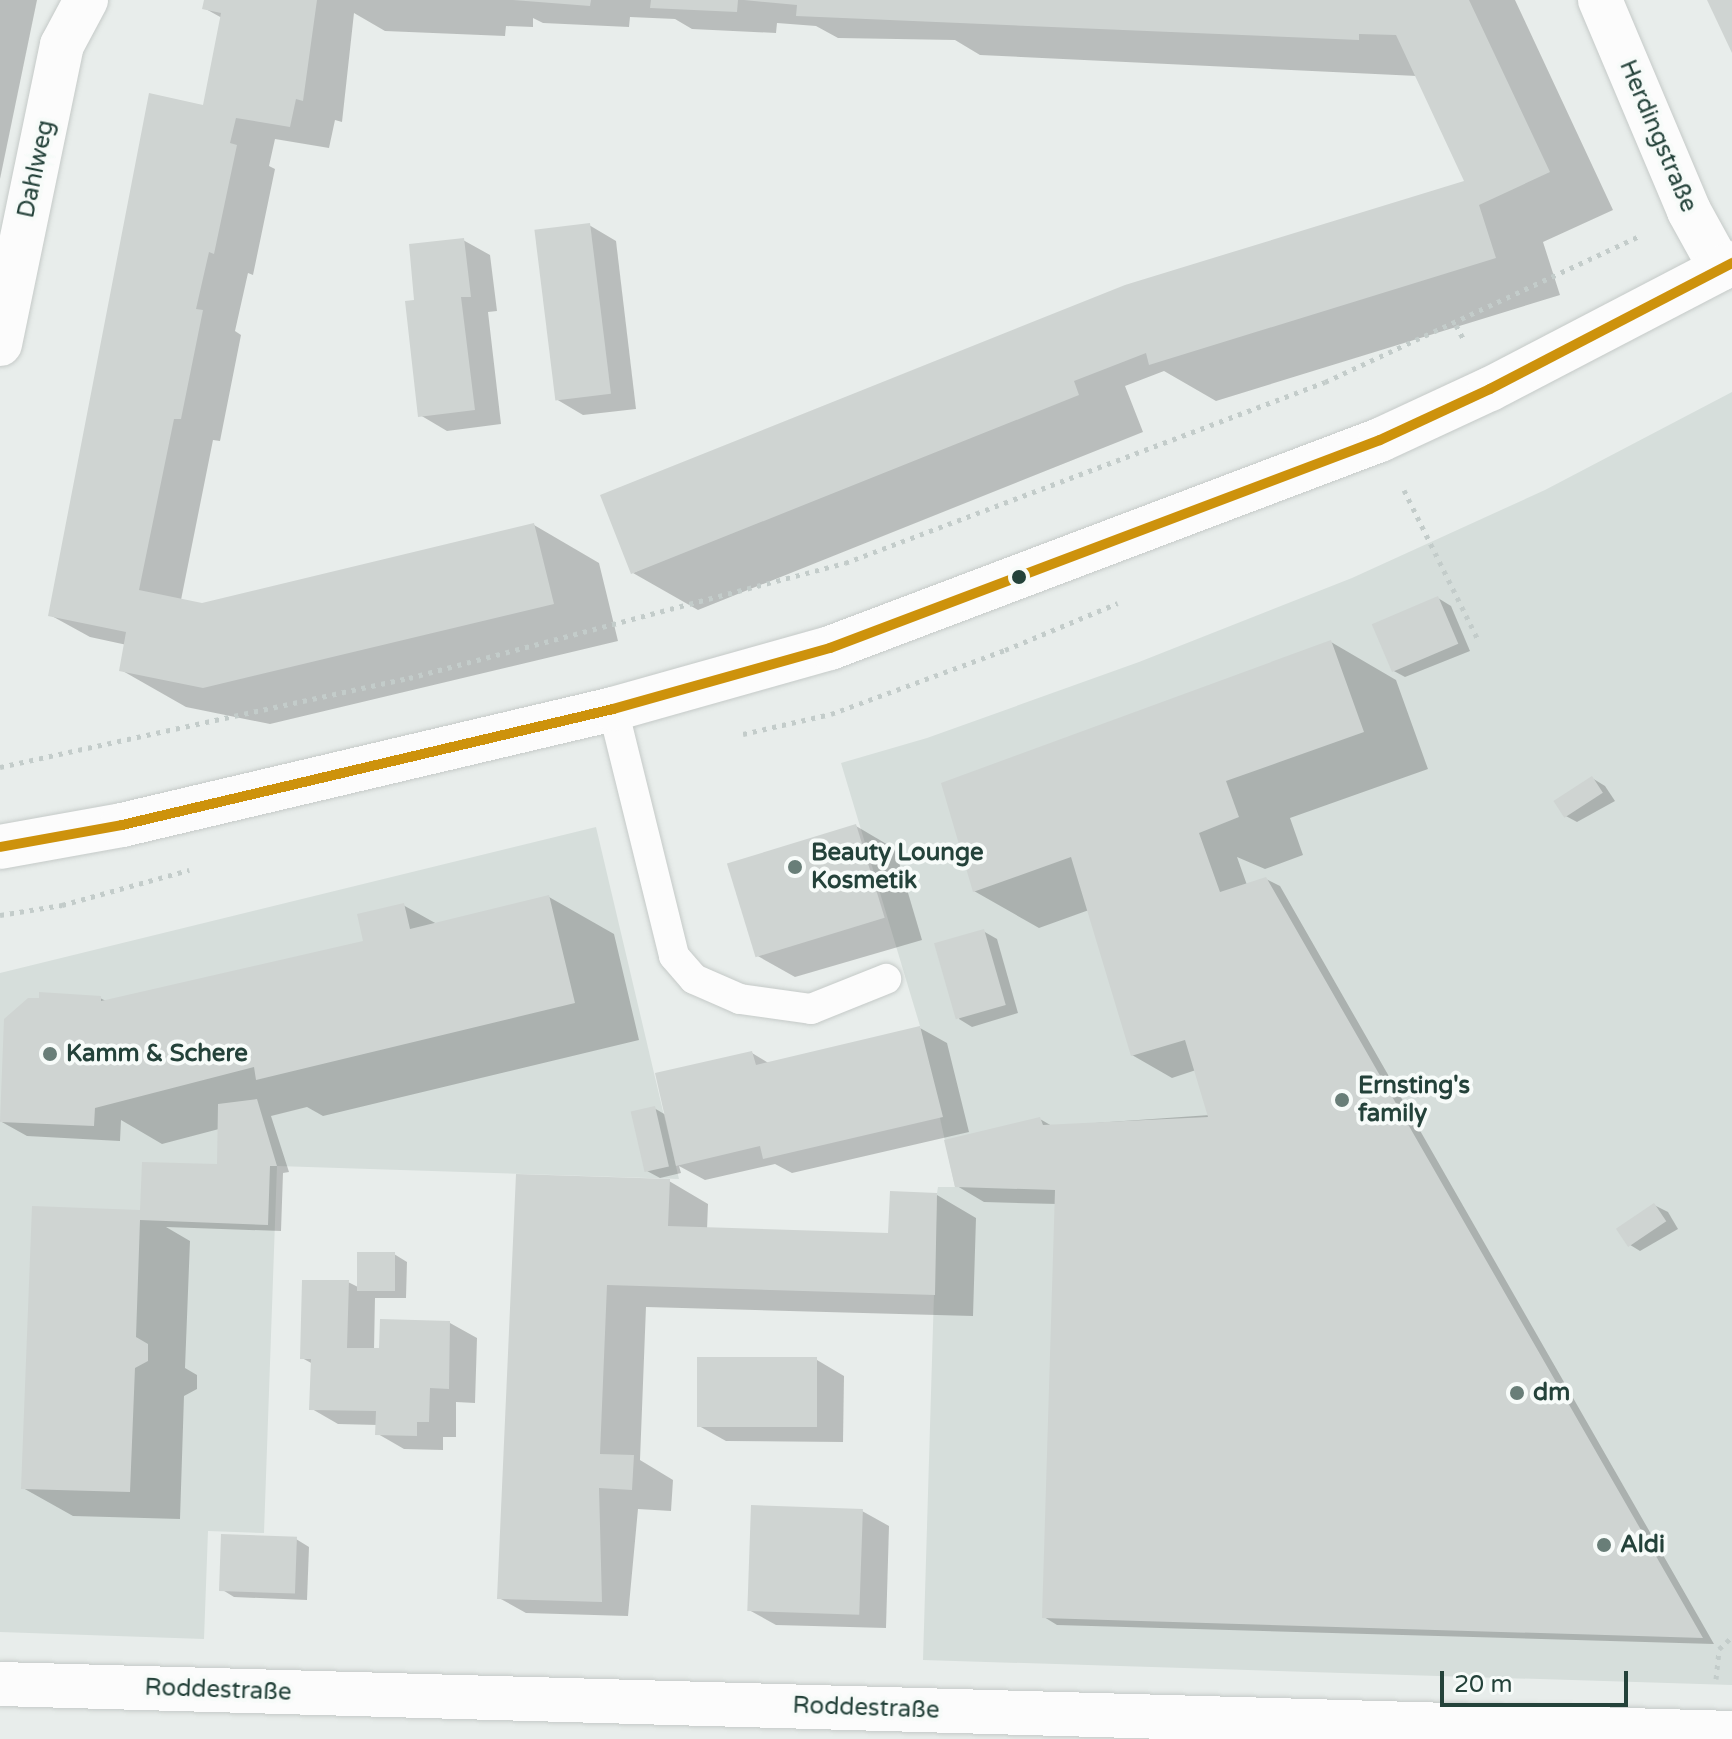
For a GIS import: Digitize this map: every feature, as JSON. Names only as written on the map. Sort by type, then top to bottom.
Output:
[{"type":"street","name":"Dahlweg","points":[[0,344],[62,45],[86,0]]},
{"type":"street","name":"Herdingstraße","points":[[1600,0],[1689,211],[1726,266]]},
{"type":"street","points":[[0,847],[122,825],[613,709],[830,648],[1380,440],[1490,389],[1726,266]]},
{"type":"street","name":"Roddestraße","points":[[0,1684],[1357,1731],[1732,1733]]},
{"type":"lane","points":[[613,709],[674,956],[694,979],[740,999],[811,1009],[886,979]]},
{"type":"path","points":[[0,767],[409,678],[845,563],[1325,382],[1519,296],[1689,211]]},
{"type":"path","points":[[1400,482],[1478,640]]},
{"type":"shaded area","points":[[1732,392],[1732,1685],[923,1660],[937,1193],[938,1187],[955,1187],[920,1026],[841,763],[927,738],[1139,662],[1352,578],[1545,490]]},
{"type":"shaded area","points":[[596,827],[679,1179],[277,1166],[264,1533],[208,1531],[204,1639],[0,1632],[0,973]]},
{"type":"building","points":[[204,0],[317,0],[303,101],[296,99],[290,127],[236,118],[230,143],[237,145],[214,254],[209,252],[196,309],[203,310],[181,419],[174,419],[139,590],[202,603],[534,523],[554,604],[203,688],[119,671],[126,632],[48,616],[149,93],[203,105],[221,13],[202,9]]},
{"type":"building","points":[[513,0],[591,0],[590,6]]},
{"type":"building","points":[[651,0],[738,0],[737,12],[650,8]]},
{"type":"building","points":[[744,0],[1469,0],[1550,172],[1479,205],[1496,258],[1149,365],[1146,353],[1074,381],[1079,395],[631,574],[600,495],[1125,285],[1464,181],[1396,35],[1359,34],[1359,40],[796,16],[797,5]]},
{"type":"building","points":[[1707,0],[1732,0],[1732,53]]},
{"type":"building","points":[[590,223],[611,394],[555,401],[534,230]]},
{"type":"building","points":[[464,238],[471,297],[461,297],[475,410],[418,417],[405,301],[414,300],[409,244]]},
{"type":"building","points":[[1438,596],[1458,644],[1392,672],[1372,624]]},
{"type":"building","points":[[1331,640],[1364,732],[1226,781],[1239,817],[1199,833],[1220,892],[1266,877],[1703,1638],[1042,1618],[1055,1190],[955,1187],[944,1140],[1040,1117],[1043,1125],[1208,1117],[1185,1040],[1131,1056],[1071,857],[973,892],[941,783]]},
{"type":"building","points":[[1592,776],[1603,793],[1564,818],[1553,801]]},
{"type":"building","points":[[856,824],[885,918],[756,957],[727,863]]},
{"type":"building","points":[[549,895],[575,1003],[256,1080],[254,1067],[95,1108],[94,1126],[0,1122],[4,1019],[28,998],[39,998],[39,992],[101,996],[101,1001],[363,941],[357,914],[404,903],[410,929]]},
{"type":"building","points":[[984,929],[1006,1005],[956,1019],[934,943]]},
{"type":"building","points":[[920,1026],[943,1117],[763,1159],[760,1146],[676,1166],[655,1073],[752,1051],[756,1065]]},
{"type":"building","points":[[257,1099],[277,1166],[270,1166],[268,1225],[140,1220],[136,1337],[148,1344],[148,1361],[135,1368],[130,1492],[21,1489],[32,1206],[140,1210],[142,1162],[217,1164],[218,1104]]},
{"type":"building","points":[[655,1106],[669,1166],[645,1172],[631,1112]]},
{"type":"building","points":[[516,1174],[670,1179],[668,1226],[888,1233],[890,1191],[937,1193],[935,1295],[607,1285],[600,1454],[634,1455],[632,1490],[599,1488],[602,1602],[497,1599]]},
{"type":"building","points":[[1654,1203],[1666,1221],[1628,1247],[1616,1229]]},
{"type":"building","points":[[357,1252],[395,1252],[395,1291],[357,1291]]},
{"type":"building","points":[[302,1280],[349,1280],[347,1348],[379,1348],[380,1319],[450,1321],[449,1389],[430,1388],[429,1422],[417,1422],[417,1436],[375,1435],[376,1411],[309,1410],[311,1359],[300,1359]]},
{"type":"building","points":[[697,1357],[817,1357],[817,1427],[697,1427]]},
{"type":"building","points":[[751,1505],[863,1509],[859,1615],[747,1611]]},
{"type":"building","points":[[221,1534],[297,1537],[295,1594],[219,1591]]},
{"type":"transit line","points":[[0,847],[122,825],[613,709],[830,648],[1380,440],[1490,389],[1732,263]]},
{"type":"place","name":"Beauty Lounge Kosmetik","points":[[795,867]]},
{"type":"place","name":"Kamm & Schere","points":[[50,1054]]},
{"type":"place","name":"Ernsting's family","points":[[1342,1100]]},
{"type":"place","name":"dm","points":[[1517,1393]]},
{"type":"place","name":"Aldi","points":[[1604,1545]]}]
